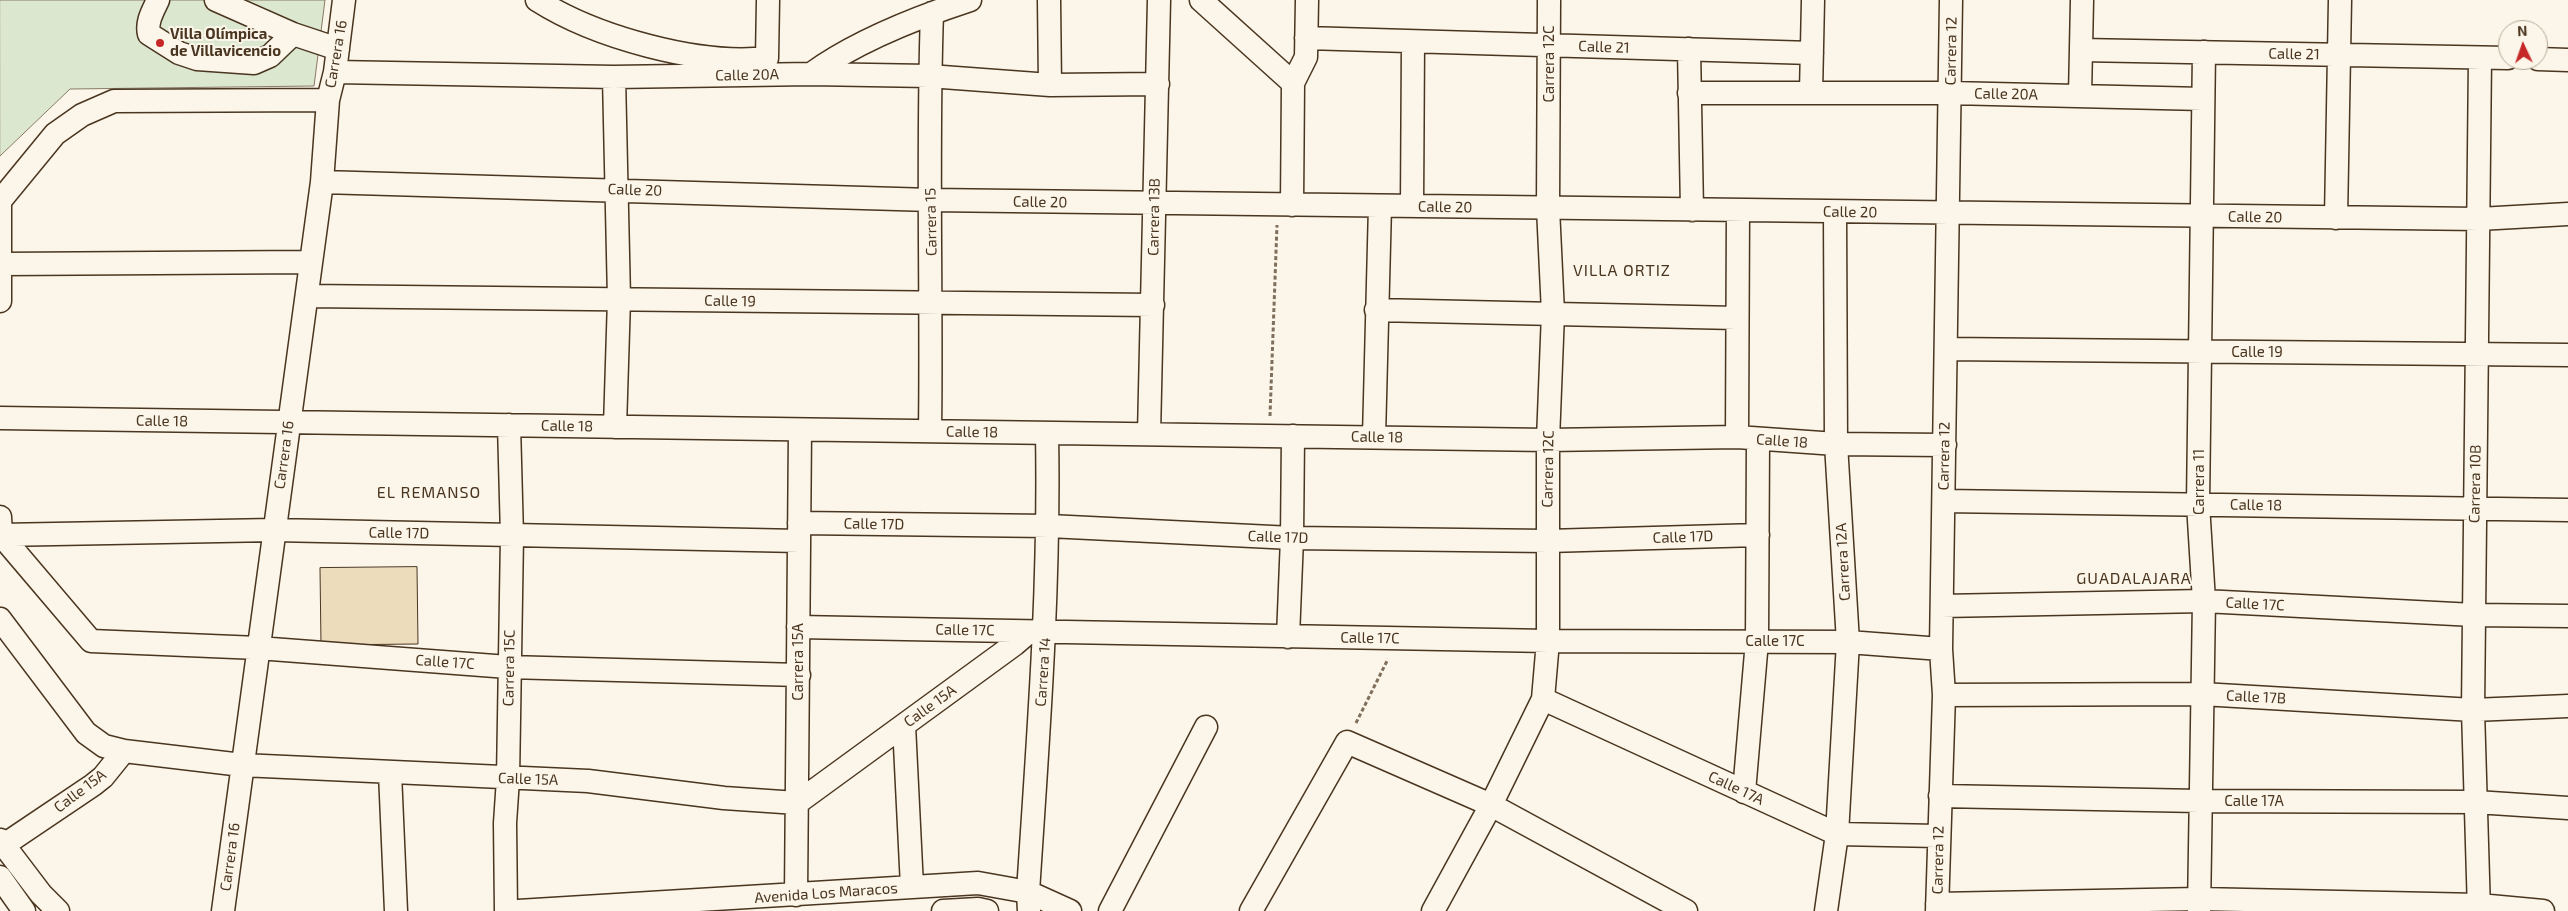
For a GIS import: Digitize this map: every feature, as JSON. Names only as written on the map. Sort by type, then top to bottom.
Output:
[{"type":"street","points":[[158,0],[149,20],[147,28],[149,34],[179,53],[196,59],[254,63],[270,56],[293,34]]},
{"type":"street","points":[[216,0],[293,34],[338,49]]},
{"type":"street","name":"Carrera 16","points":[[223,911],[288,423],[307,296],[309,262],[322,182],[328,100],[335,72],[344,0]]},
{"type":"street","points":[[537,0],[588,27],[634,42],[688,54],[718,58],[767,58],[800,74],[932,13],[970,0]]},
{"type":"street","points":[[767,58],[768,0]]},
{"type":"street","points":[[1049,0],[1050,85]]},
{"type":"street","name":"Carrera 13B","points":[[1149,434],[1159,0]]},
{"type":"street","points":[[1201,0],[1293,83]]},
{"type":"street","points":[[1285,205],[1293,83],[1306,57],[1307,0]]},
{"type":"street","name":"Carrera 12C","points":[[1434,911],[1490,805],[1542,699],[1548,641],[1548,440],[1553,313],[1548,208],[1549,0]]},
{"type":"street","points":[[1811,93],[1813,0]]},
{"type":"street","name":"Carrera 12","points":[[1937,908],[1944,695],[1941,649],[1952,0]]},
{"type":"street","points":[[2080,96],[2082,0]]},
{"type":"street","points":[[2336,218],[2340,0]]},
{"type":"street","name":"Carrera 15","points":[[930,431],[932,303],[929,76],[932,13]]},
{"type":"street","name":"Calle 21","points":[[1306,38],[1812,52]]},
{"type":"street","points":[[1412,206],[1413,42]]},
{"type":"street","points":[[1689,49],[1692,210]]},
{"type":"street","name":"Calle 21","points":[[2081,50],[2498,58]]},
{"type":"street","name":"Carrera 11","points":[[2199,905],[2199,801],[2204,601],[2198,504],[2204,52]]},
{"type":"street","name":"Carrera 10B","points":[[2479,908],[2473,710],[2480,58]]},
{"type":"street","points":[[2548,59],[2568,60]]},
{"type":"street","name":"Calle 20A","points":[[335,72],[614,77],[800,74],[929,76],[1050,85],[1158,84]]},
{"type":"street","points":[[614,77],[615,190],[619,299],[615,427]]},
{"type":"street","name":"Calle 20A","points":[[1689,93],[1950,93],[2203,99]]},
{"type":"street","points":[[0,301],[2,264],[0,201],[55,134],[82,115],[114,101],[328,100]]},
{"type":"street","name":"Calle 20","points":[[322,182],[931,200],[2336,218],[2478,219],[2568,214]]},
{"type":"street","points":[[1374,437],[1380,206]]},
{"type":"street","points":[[1738,210],[1736,318],[1758,535],[1757,641],[1744,792]]},
{"type":"street","name":"Carrera 12A","points":[[1826,911],[1837,834],[1848,642],[1836,444],[1835,212]]},
{"type":"street","points":[[2,264],[309,262]]},
{"type":"street","name":"Calle 19","points":[[307,296],[1153,305]]},
{"type":"street","points":[[1376,310],[1736,318]]},
{"type":"street","name":"Calle 19","points":[[1946,349],[2568,354]]},
{"type":"street","name":"Calle 18","points":[[0,418],[1548,440],[1747,438],[1836,444],[1945,445]]},
{"type":"street","name":"Carrera 15C","points":[[506,911],[505,823],[508,779],[508,667],[512,536],[510,425]]},
{"type":"street","name":"Carrera 15A","points":[[796,895],[800,430]]},
{"type":"street","name":"Carrera 14","points":[[1028,902],[1037,632],[1048,526],[1046,433]]},
{"type":"street","points":[[1288,637],[1292,538],[1293,436]]},
{"type":"street","name":"Calle 18","points":[[1944,501],[2568,510]]},
{"type":"street","name":"Calle 17D","points":[[0,529],[274,530],[512,536],[1048,526],[1292,538],[1548,541],[1758,535]]},
{"type":"street","name":"Calle 17C","points":[[0,529],[91,641],[258,648],[508,667],[799,675]]},
{"type":"street","name":"Calle 17C","points":[[1942,606],[2204,601],[2474,615],[2568,616]]},
{"type":"street","points":[[0,619],[86,733],[104,746],[124,751]]},
{"type":"street","name":"Calle 17C","points":[[798,627],[1548,641],[1848,642],[1941,649]]},
{"type":"street","name":"Calle 15A","points":[[2,842],[98,781],[124,751],[242,765],[508,779],[588,781],[724,798],[797,803],[1037,632]]},
{"type":"street","name":"Calle 17B","points":[[1944,695],[2202,694],[2473,710],[2568,706]]},
{"type":"street","name":"Calle 17A","points":[[1542,699],[1837,834],[1938,836]]},
{"type":"street","points":[[904,725],[912,887]]},
{"type":"street","points":[[1110,911],[1206,727]]},
{"type":"street","points":[[1251,911],[1347,742],[1490,805],[1686,911]]},
{"type":"street","points":[[390,773],[396,911]]},
{"type":"street","name":"Calle 17A","points":[[1940,796],[2199,801],[2476,802],[2568,808]]},
{"type":"street","points":[[2,842],[41,894],[58,911]]},
{"type":"street","points":[[0,877],[24,911]]},
{"type":"street","name":"Avenida Los Maracos","points":[[518,911],[978,883],[1028,902],[1070,911]]},
{"type":"street","points":[[1937,908],[2199,905],[2479,908],[2543,911]]},
{"type":"street","points":[[943,911],[978,909],[987,911]]},
{"type":"path","points":[[1269,436],[1285,205]]},
{"type":"path","points":[[1347,742],[1398,638]]},
{"type":"green space","name":"Villa Olímpica de Villavicencio","points":[[0,0],[325,0],[314,86],[70,89],[0,156]]},
{"type":"building","points":[[417,567],[418,644],[321,645],[320,568]]},
{"type":"place","name":"Villa Olímpica de Villavicencio","points":[[160,43]]},
{"type":"district","name":"VILLA ORTIZ","points":[[1622,271]]},
{"type":"district","name":"EL REMANSO","points":[[429,493]]},
{"type":"district","name":"GUADALAJARA","points":[[2134,579]]}]
